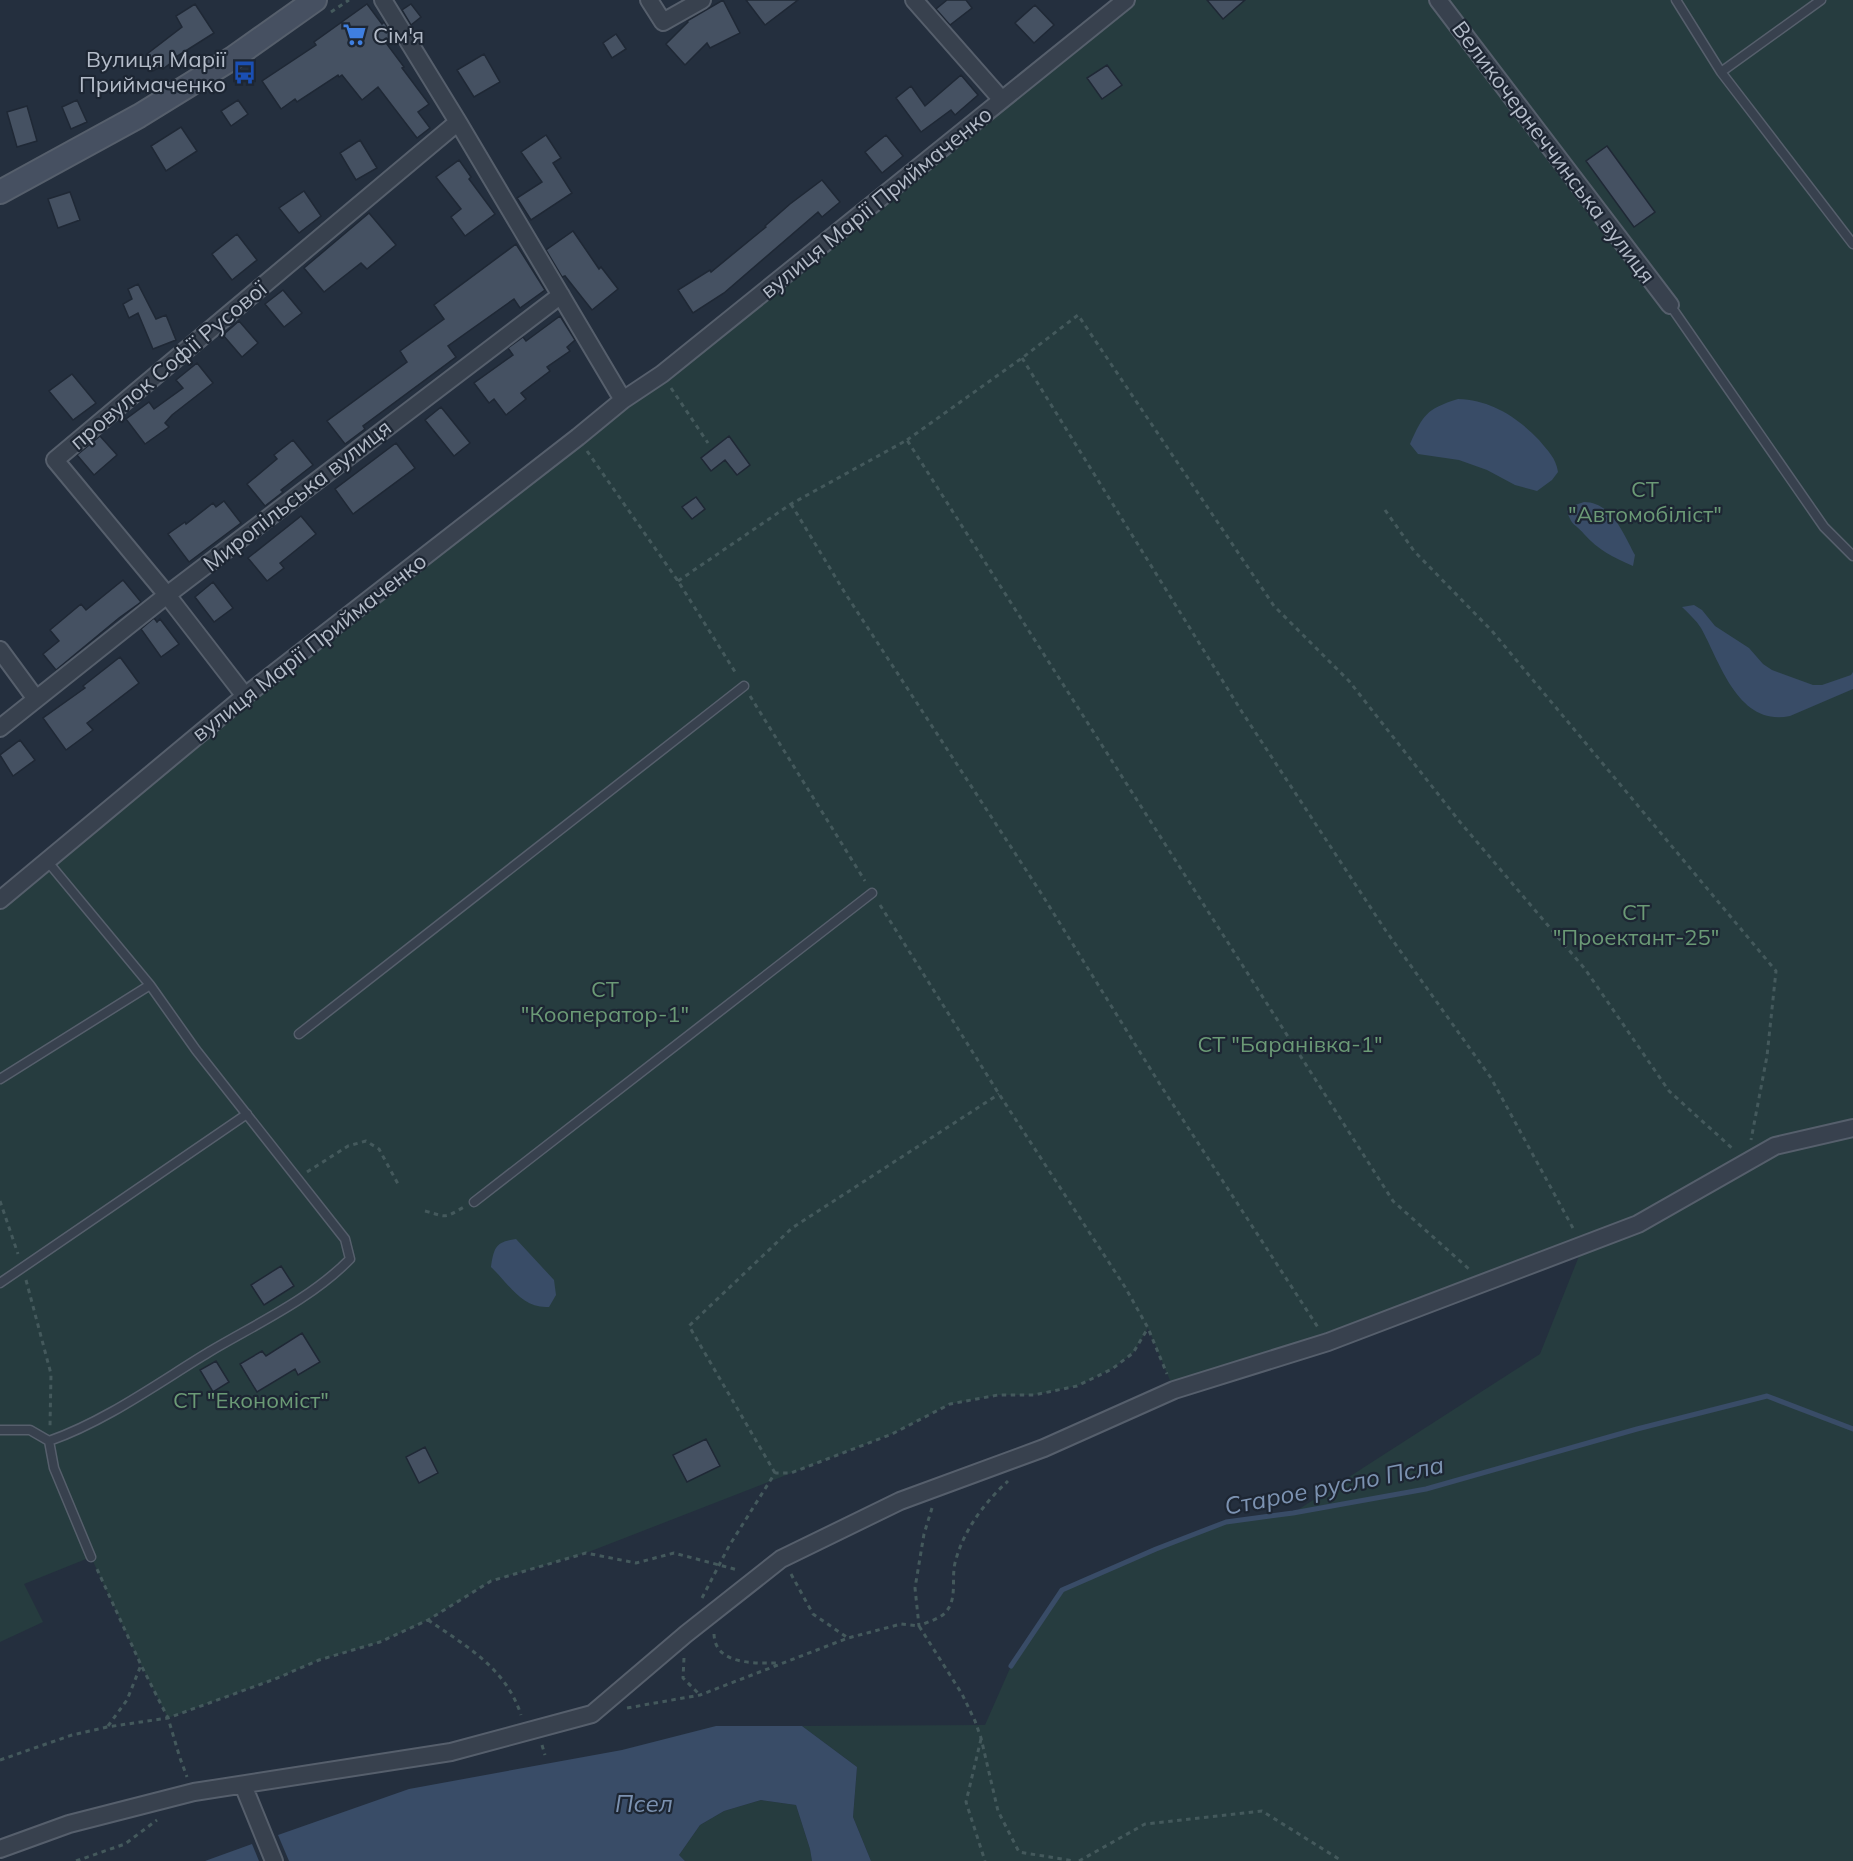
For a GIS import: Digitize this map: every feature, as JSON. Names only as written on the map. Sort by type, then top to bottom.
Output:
[{"type":"main road","points":[[0,192],[149,110],[233,58],[315,0]]},
{"type":"street","points":[[383,0],[623,400]]},
{"type":"street","points":[[649,0],[663,22],[702,0]]},
{"type":"street","points":[[914,0],[1002,100]]},
{"type":"street","name":"вулиця Марії Приймаченко","points":[[0,900],[245,696],[623,400],[662,374],[1126,0]]},
{"type":"street","name":"Великочернеччинська вулиця","points":[[1437,0],[1670,304]]},
{"type":"street","name":"провулок Софії Русової","points":[[245,696],[167,596],[55,460],[458,122]]},
{"type":"street","name":"Миропільська вулиця","points":[[0,728],[167,596],[561,294]]},
{"type":"street","points":[[0,650],[36,699]]},
{"type":"street","points":[[0,1849],[69,1824],[194,1792],[451,1752],[592,1714],[686,1634],[781,1559],[900,1501],[1044,1448],[1174,1390],[1328,1342],[1638,1224],[1775,1146],[1845,1130],[1853,1142]]},
{"type":"street","points":[[243,1785],[274,1861]]},
{"type":"lane","points":[[1676,0],[1722,72],[1853,244]]},
{"type":"lane","points":[[1722,72],[1821,0]]},
{"type":"lane","points":[[1670,304],[1824,527],[1853,556]]},
{"type":"lane","points":[[299,1034],[744,686]]},
{"type":"lane","points":[[48,862],[150,985],[196,1050],[345,1239],[350,1259],[338,1271],[299,1299],[107,1413],[49,1441]]},
{"type":"lane","points":[[474,1202],[872,892]]},
{"type":"lane","points":[[0,1079],[150,985]]},
{"type":"lane","points":[[0,1283],[247,1114]]},
{"type":"lane","points":[[0,1430],[30,1430],[49,1441],[54,1468],[91,1557]]},
{"type":"path","points":[[678,581],[791,504],[907,440],[1078,315],[1274,606],[1349,681],[1460,822],[1585,969],[1669,1091],[1747,1162]]},
{"type":"path","points":[[1022,358],[1242,712],[1386,931],[1491,1078],[1583,1245]]},
{"type":"path","points":[[662,374],[708,443]]},
{"type":"path","points":[[578,437],[678,581],[999,1094],[1125,1287],[1148,1328],[1174,1390]]},
{"type":"path","points":[[907,440],[1394,1201],[1484,1283]]},
{"type":"path","points":[[791,504],[844,593],[1041,893],[1155,1076],[1328,1342]]},
{"type":"path","points":[[1385,510],[1414,551],[1492,631],[1776,971],[1767,1056],[1747,1162]]},
{"type":"path","points":[[775,1473],[689,1326],[792,1228],[999,1094]]},
{"type":"path","points":[[298,1178],[348,1146],[366,1142],[379,1149],[398,1184]]},
{"type":"path","points":[[0,1202],[23,1268],[51,1374],[49,1441]]},
{"type":"path","points":[[425,1211],[446,1217],[474,1202]]},
{"type":"path","points":[[775,1473],[791,1473],[892,1434],[950,1404],[998,1395],[1034,1395],[1077,1386],[1112,1369],[1133,1353],[1148,1328]]},
{"type":"path","points":[[699,1605],[718,1566],[775,1473]]},
{"type":"path","points":[[625,1708],[700,1695],[848,1638],[901,1624],[920,1626],[944,1613],[954,1596],[955,1564],[972,1522],[997,1491],[1012,1477]]},
{"type":"path","points":[[939,1487],[924,1534],[915,1588],[920,1626],[962,1694],[981,1738],[998,1811],[1018,1852],[1077,1861],[1145,1824],[1262,1811],[1342,1861]]},
{"type":"path","points":[[0,1760],[72,1735],[168,1718],[275,1679],[319,1660],[380,1642],[429,1620],[491,1581],[586,1553],[636,1563],[674,1553],[759,1575]]},
{"type":"path","points":[[91,1557],[168,1718],[180,1758],[194,1792]]},
{"type":"path","points":[[781,1559],[803,1593],[813,1614],[848,1638]]},
{"type":"path","points":[[714,1612],[714,1639],[721,1652],[733,1660],[784,1663]]},
{"type":"path","points":[[429,1620],[487,1661],[505,1682],[521,1713],[523,1733]]},
{"type":"path","points":[[686,1634],[683,1678],[700,1695]]},
{"type":"path","points":[[107,1727],[127,1700],[141,1665]]},
{"type":"path","points":[[981,1738],[966,1802],[985,1861]]},
{"type":"path","points":[[76,1861],[125,1844],[159,1818]]},
{"type":"green space","points":[[1126,0],[1853,0],[1853,1861],[871,1861],[853,1817],[857,1767],[802,1726],[985,1725],[1011,1666],[1062,1590],[1156,1549],[1226,1522],[1293,1513],[1540,1354],[1583,1246],[1174,1390],[1148,1328],[1133,1353],[1112,1369],[1077,1386],[1034,1395],[998,1395],[950,1404],[892,1434],[586,1553],[491,1581],[428,1620],[380,1642],[319,1660],[275,1679],[168,1718],[91,1557],[24,1584],[43,1622],[0,1642],[0,900]]},
{"type":"green space","points":[[761,1800],[796,1805],[812,1861],[685,1861],[679,1855],[700,1825],[724,1811]]},
{"type":"water","points":[[1458,399],[1492,406],[1522,424],[1539,440],[1553,459],[1558,472],[1552,480],[1537,491],[1515,485],[1487,470],[1459,460],[1418,454],[1410,444],[1422,420],[1432,410]]},
{"type":"water","points":[[1584,502],[1594,503],[1610,513],[1635,555],[1633,566],[1600,549],[1572,522],[1567,511]]},
{"type":"water","points":[[1694,605],[1702,610],[1715,626],[1749,648],[1763,664],[1772,670],[1813,685],[1822,685],[1851,675],[1853,672],[1853,689],[1790,716],[1772,717],[1757,712],[1733,689],[1701,628],[1682,607]]},
{"type":"water","points":[[516,1239],[554,1280],[556,1295],[549,1307],[539,1307],[524,1300],[491,1267],[497,1247],[504,1242]]},
{"type":"water","name":"Псел","points":[[716,1726],[802,1726],[857,1767],[853,1817],[871,1861],[812,1861],[796,1805],[761,1800],[724,1811],[700,1825],[679,1855],[685,1861],[289,1861],[278,1835],[409,1789],[622,1750]]},
{"type":"water","points":[[252,1844],[259,1861],[205,1861]]},
{"type":"building","points":[[723,0],[740,33],[710,48],[707,43],[685,65],[666,44],[687,21]]},
{"type":"building","points":[[746,0],[798,0],[765,25]]},
{"type":"building","points":[[947,0],[966,0],[972,8],[950,25],[936,9]]},
{"type":"building","points":[[1207,0],[1245,0],[1223,19]]},
{"type":"building","points":[[195,4],[214,33],[176,57],[163,69],[160,67],[153,71],[147,54],[182,27],[176,16]]},
{"type":"building","points":[[367,4],[394,37],[386,43],[429,104],[418,112],[430,128],[417,138],[378,87],[362,100],[342,75],[339,77],[338,75],[297,102],[295,99],[281,109],[262,81],[316,45],[314,42]]},
{"type":"building","points":[[411,4],[421,17],[411,25],[402,10]]},
{"type":"building","points":[[1035,5],[1054,25],[1034,43],[1015,23]]},
{"type":"building","points":[[616,34],[626,49],[612,58],[603,43]]},
{"type":"building","points":[[484,54],[500,82],[474,97],[457,70]]},
{"type":"building","points":[[1107,65],[1122,85],[1102,99],[1087,78]]},
{"type":"building","points":[[961,75],[978,95],[955,115],[951,110],[921,132],[896,98],[911,86],[925,106]]},
{"type":"building","points":[[77,100],[87,122],[71,129],[62,107]]},
{"type":"building","points":[[238,100],[248,114],[231,126],[221,111]]},
{"type":"building","points":[[27,106],[37,141],[17,147],[7,112]]},
{"type":"building","points":[[181,127],[197,151],[166,171],[151,146]]},
{"type":"building","points":[[546,135],[561,158],[553,163],[572,193],[531,220],[517,198],[542,182],[521,152]]},
{"type":"building","points":[[886,135],[903,156],[882,173],[865,152]]},
{"type":"building","points":[[360,140],[377,168],[356,180],[340,153]]},
{"type":"building","points":[[1607,146],[1655,212],[1634,227],[1586,161]]},
{"type":"building","points":[[459,160],[471,177],[469,179],[495,214],[465,236],[451,217],[461,209],[436,177]]},
{"type":"building","points":[[822,180],[840,202],[822,217],[818,212],[724,293],[693,313],[678,290],[710,270],[711,272],[790,204]]},
{"type":"building","points":[[304,191],[321,216],[299,233],[279,208]]},
{"type":"building","points":[[70,192],[80,220],[58,228],[48,199]]},
{"type":"building","points":[[369,213],[396,245],[367,269],[361,263],[324,292],[304,268]]},
{"type":"building","points":[[573,231],[599,269],[601,267],[618,289],[592,310],[565,276],[562,277],[546,250]]},
{"type":"building","points":[[237,234],[257,260],[232,280],[212,254]]},
{"type":"building","points":[[516,244],[545,290],[520,308],[514,299],[448,346],[456,357],[363,426],[365,429],[345,444],[327,421],[407,362],[400,351],[444,319],[434,305]]},
{"type":"building","points":[[138,284],[156,319],[166,315],[176,340],[153,349],[138,313],[129,318],[123,304],[132,299],[128,289]]},
{"type":"building","points":[[283,290],[302,313],[284,327],[265,304]]},
{"type":"building","points":[[560,316],[575,340],[567,347],[570,351],[547,367],[550,371],[521,393],[526,399],[506,415],[494,399],[489,403],[474,383],[513,355],[508,348],[523,337],[526,341]]},
{"type":"building","points":[[239,321],[258,343],[242,357],[223,335]]},
{"type":"building","points":[[197,363],[213,383],[172,415],[165,423],[169,427],[145,444],[126,419],[149,402],[154,409],[183,388],[176,380]]},
{"type":"building","points":[[72,374],[96,403],[73,420],[49,391]]},
{"type":"building","points":[[441,407],[470,443],[454,456],[425,420]]},
{"type":"building","points":[[100,436],[117,455],[94,475],[77,455]]},
{"type":"building","points":[[729,436],[750,465],[737,475],[725,460],[711,471],[701,458]]},
{"type":"building","points":[[293,440],[313,465],[265,506],[247,484],[277,459],[274,455]]},
{"type":"building","points":[[396,443],[415,468],[353,514],[335,489]]},
{"type":"building","points":[[696,497],[705,509],[692,519],[682,507]]},
{"type":"building","points":[[224,501],[241,523],[189,562],[168,534],[185,522],[186,524],[213,503],[216,507]]},
{"type":"building","points":[[301,516],[316,534],[280,563],[284,568],[267,581],[248,558]]},
{"type":"building","points":[[123,580],[141,602],[56,670],[43,654],[59,641],[50,630],[81,604],[86,610]]},
{"type":"building","points":[[213,582],[233,608],[214,622],[195,597]]},
{"type":"building","points":[[154,618],[157,622],[160,619],[179,644],[161,657],[141,629]]},
{"type":"building","points":[[120,657],[139,683],[87,723],[93,730],[66,750],[43,718],[85,688],[83,686]]},
{"type":"building","points":[[20,740],[35,760],[13,776],[0,755]]},
{"type":"building","points":[[281,1266],[294,1286],[264,1305],[251,1285]]},
{"type":"building","points":[[302,1333],[320,1362],[298,1375],[295,1369],[257,1392],[240,1364],[262,1351],[266,1356]]},
{"type":"building","points":[[216,1361],[229,1382],[213,1392],[200,1370]]},
{"type":"building","points":[[706,1439],[720,1466],[687,1482],[673,1455]]},
{"type":"building","points":[[425,1447],[438,1473],[419,1483],[406,1457]]},
{"type":"waterway","name":"Старое русло Псла","points":[[1011,1666],[1062,1590],[1156,1549],[1226,1522],[1293,1513],[1426,1489],[1637,1429],[1767,1396],[1853,1429]]},
{"type":"place","name":"Сім'я","points":[[355,35]]},
{"type":"place","name":"Вулиця Марії Приймаченко","points":[[244,72]]},
{"type":"park label","name":"СТ \"Автомобіліст\"","points":[[1645,502]]},
{"type":"park label","name":"СТ \"Проектант-25\"","points":[[1636,924]]},
{"type":"park label","name":"СТ \"Кооператор-1\"","points":[[605,1002]]},
{"type":"park label","name":"СТ \"Баранівка-1\"","points":[[1290,1044]]},
{"type":"park label","name":"СТ \"Економіст\"","points":[[251,1400]]}]
